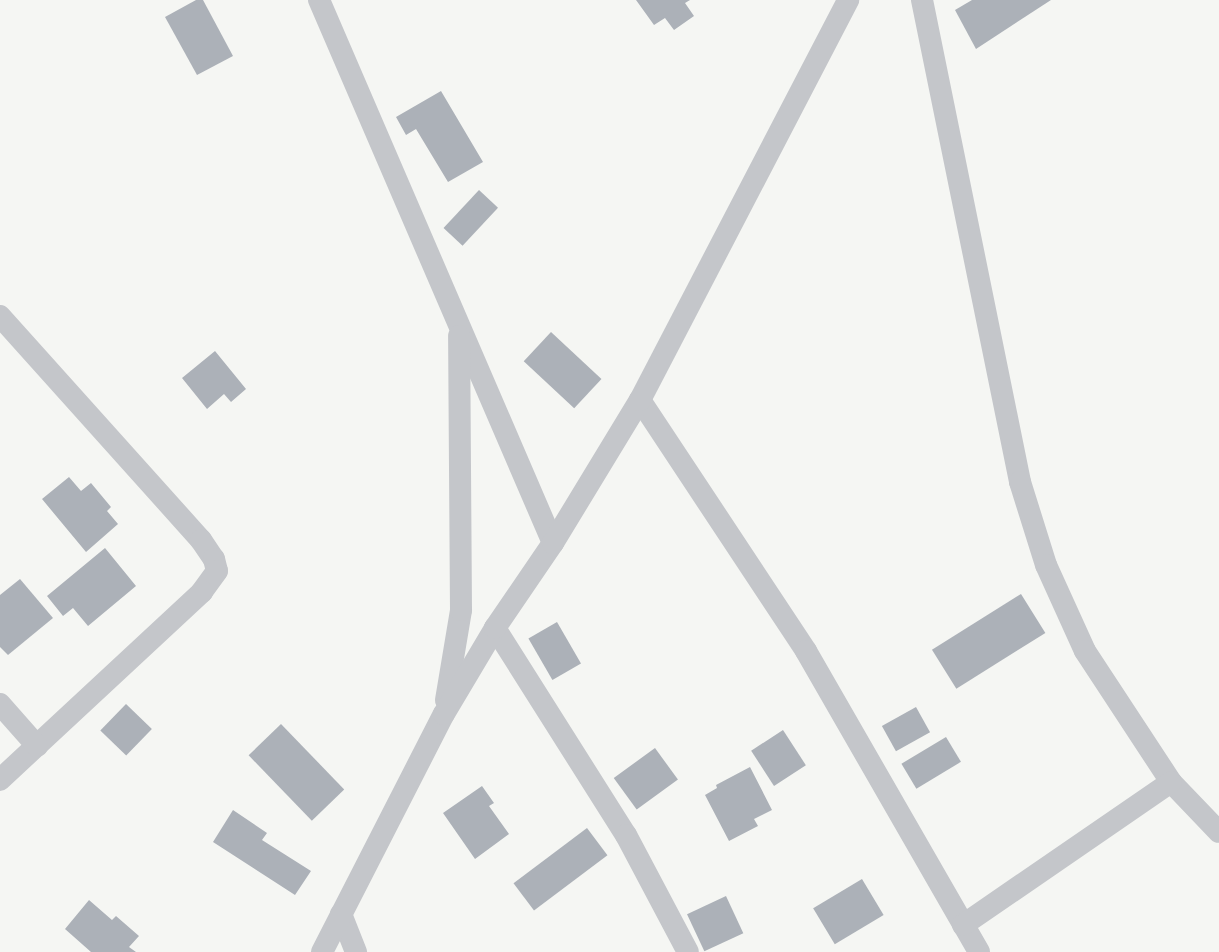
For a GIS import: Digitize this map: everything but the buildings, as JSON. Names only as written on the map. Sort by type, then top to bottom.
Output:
[{"type":"street","points":[[319,0],[553,543]]},
{"type":"street","points":[[322,952],[444,714],[495,628],[553,543],[640,400],[848,0]]},
{"type":"street","points":[[922,0],[1020,482],[1046,565],[1085,651],[1171,782],[1219,832]]},
{"type":"street","points":[[0,316],[201,540],[214,559],[217,571],[202,592],[0,780]]},
{"type":"street","points":[[444,714],[460,610],[459,324]]},
{"type":"street","points":[[640,400],[806,651],[979,952]]},
{"type":"street","points":[[495,628],[626,835],[688,952]]},
{"type":"street","points":[[0,704],[37,746]]},
{"type":"street","points":[[963,925],[1171,782]]},
{"type":"street","points":[[341,914],[356,952]]}]
